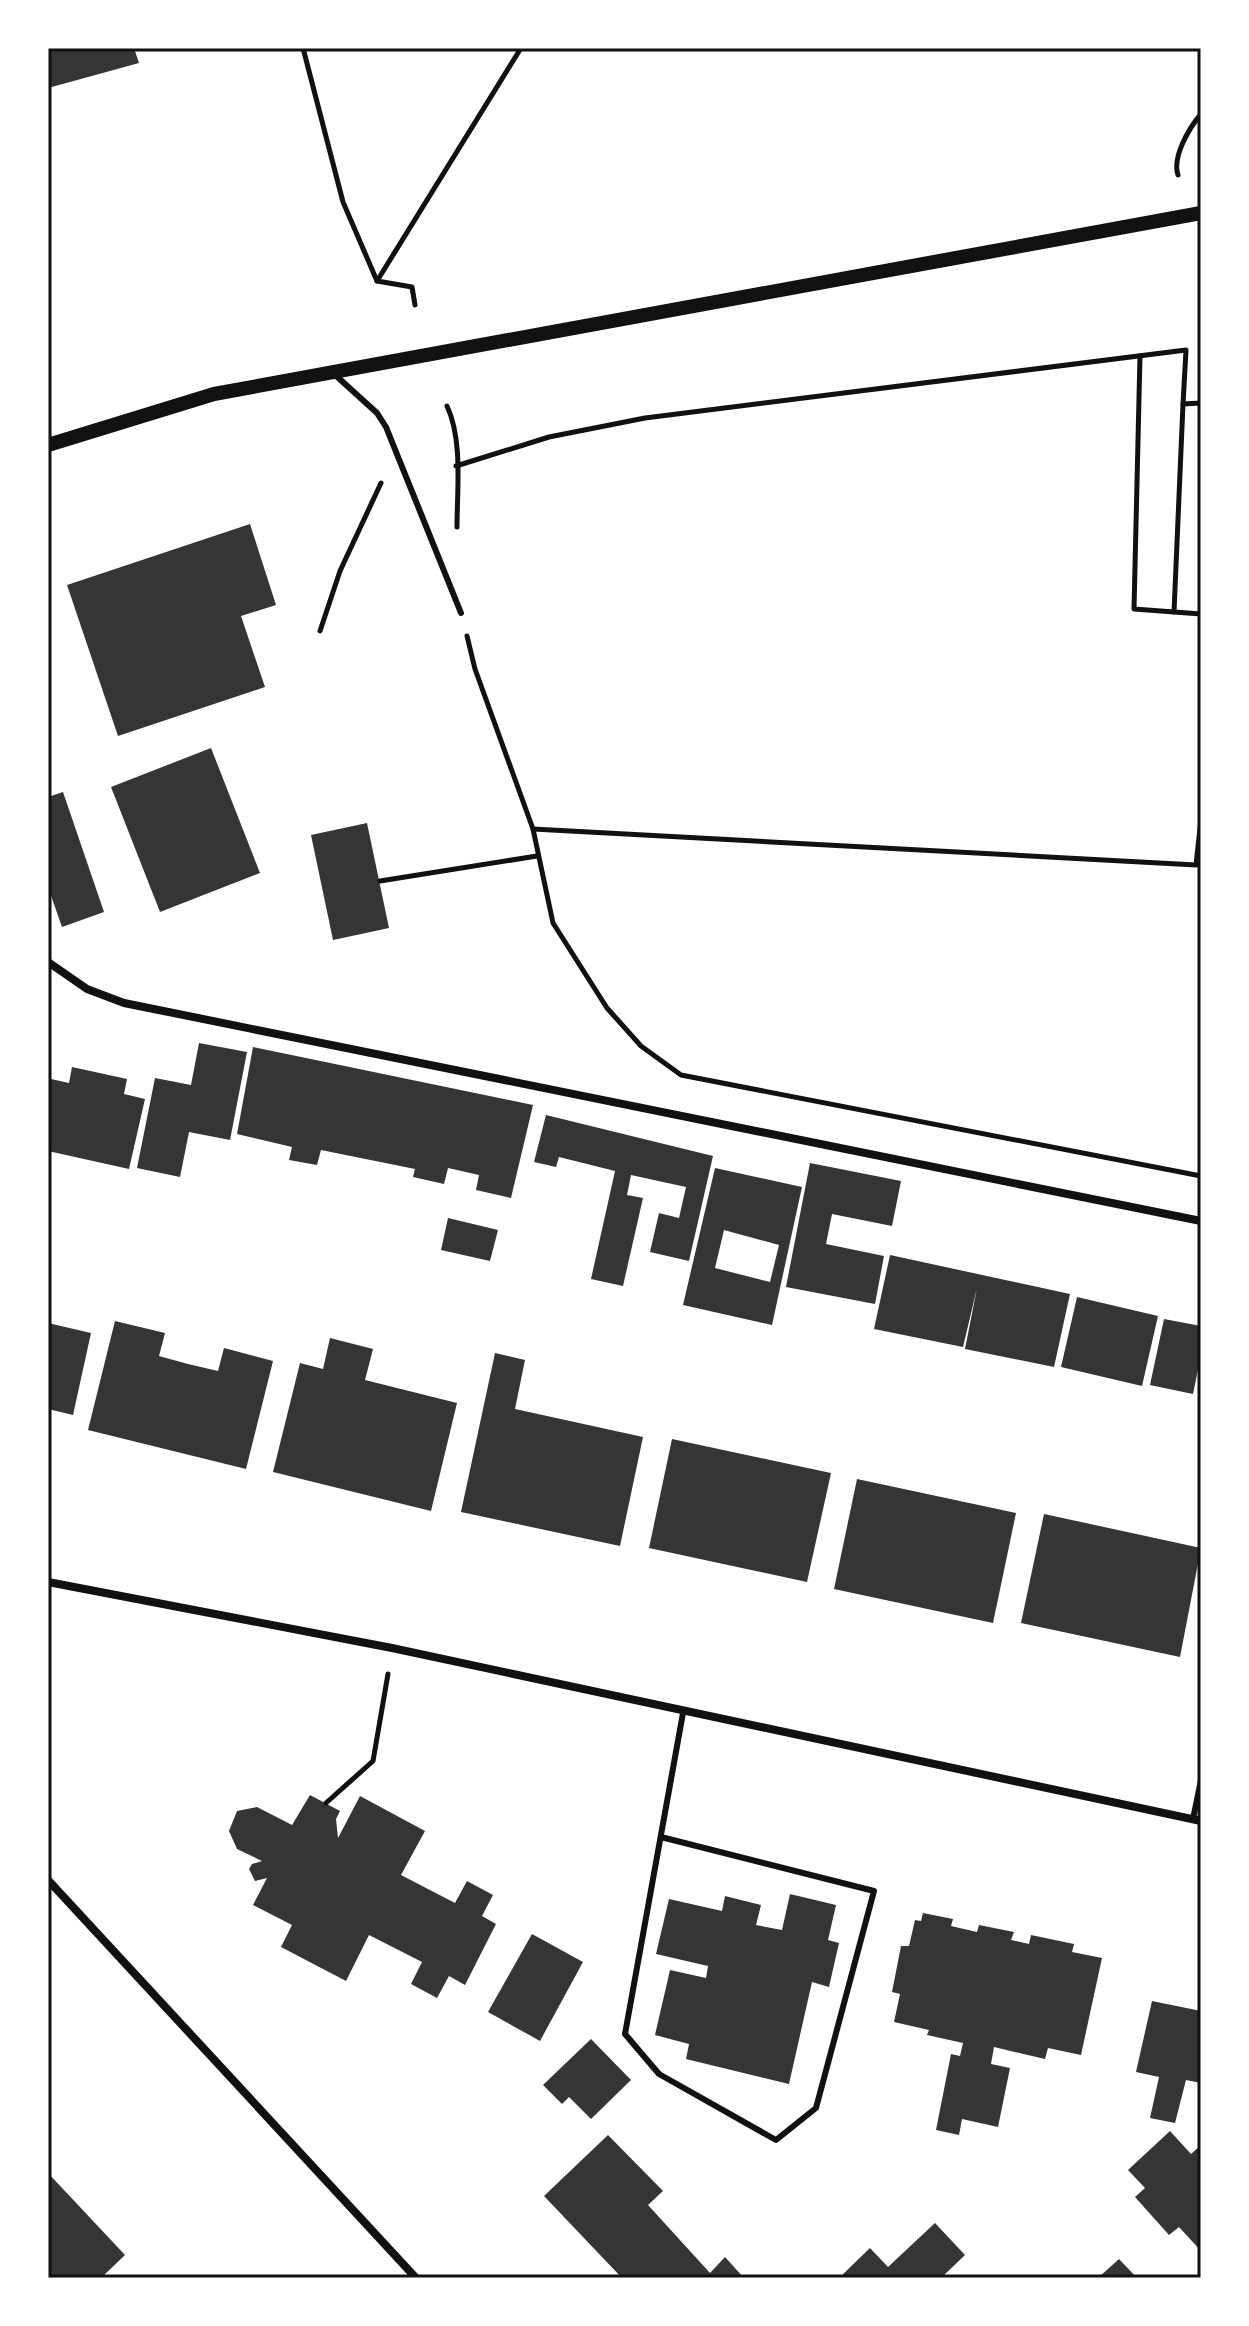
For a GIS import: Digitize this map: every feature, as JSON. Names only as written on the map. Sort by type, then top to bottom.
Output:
[{"type":"street","points":[[48,445],[214,394],[1201,213]]},
{"type":"street","points":[[48,962],[87,989],[124,1003],[1201,1221]]},
{"type":"street","points":[[48,1582],[392,1648],[683,1713],[1197,1820]]},
{"type":"street","points":[[48,1880],[416,2278]]},
{"type":"lane","points":[[330,371],[377,413],[386,427],[461,613]]},
{"type":"lane","points":[[661,1837],[874,1891],[816,2108],[776,2140],[659,2074],[625,2034],[683,1713]]},
{"type":"lane","points":[[1197,1820],[1201,1780]]},
{"type":"path","points":[[303,48],[343,202],[377,281]]},
{"type":"path","points":[[377,281],[521,48]]},
{"type":"path","points":[[1178,175],[1176,168],[1190,127],[1201,114]]},
{"type":"path","points":[[377,281],[412,287],[415,305]]},
{"type":"path","points":[[456,466],[549,437],[645,418],[1186,350],[1174,612]]},
{"type":"path","points":[[1140,356],[1134,609],[1201,614]]},
{"type":"path","points":[[1183,404],[1201,403]]},
{"type":"path","points":[[447,406],[452,416],[456,466],[457,538]]},
{"type":"path","points":[[320,631],[340,571],[385,474],[386,427]]},
{"type":"path","points":[[461,613],[475,669],[533,829],[553,923],[607,1008],[633,1036],[681,1075],[1201,1176]]},
{"type":"path","points":[[533,829],[1196,865],[1201,819]]},
{"type":"path","points":[[380,881],[537,856]]},
{"type":"path","points":[[326,1803],[373,1761],[392,1648]]},
{"type":"building","points":[[48,48],[134,48],[139,63],[48,88]]},
{"type":"building","points":[[250,524],[276,605],[241,616],[265,687],[118,736],[67,585]]},
{"type":"building","points":[[211,748],[260,873],[160,912],[111,787]]},
{"type":"building","points":[[63,792],[104,912],[62,927],[48,887],[48,797]]},
{"type":"building","points":[[367,823],[389,928],[333,940],[311,835]]},
{"type":"building","points":[[199,1043],[247,1052],[230,1140],[189,1132],[180,1177],[137,1168],[155,1078],[191,1085]]},
{"type":"building","points":[[253,1047],[533,1105],[511,1198],[476,1190],[479,1175],[448,1168],[444,1184],[413,1177],[415,1169],[321,1150],[317,1165],[289,1160],[292,1147],[237,1134]]},
{"type":"building","points":[[72,1067],[127,1079],[124,1094],[145,1099],[129,1169],[48,1151],[51,1079],[69,1083]]},
{"type":"building","points":[[546,1115],[713,1156],[689,1261],[650,1252],[659,1213],[679,1218],[686,1187],[631,1175],[627,1195],[643,1198],[623,1286],[591,1279],[615,1171],[559,1157],[556,1167],[534,1162]]},
{"type":"building","points":[[810,1163],[901,1181],[892,1226],[832,1214],[826,1244],[884,1256],[875,1304],[786,1287]]},
{"type":"building","points":[[715,1168],[802,1187],[772,1325],[683,1305]],"holes":[[[724,1230],[779,1245],[770,1282],[715,1268]]]},
{"type":"building","points":[[448,1218],[498,1230],[490,1261],[441,1250]]},
{"type":"building","points":[[890,1255],[1070,1294],[1054,1367],[965,1349],[977,1288],[963,1347],[874,1329]]},
{"type":"building","points":[[1077,1297],[1158,1316],[1142,1386],[1061,1367]]},
{"type":"building","points":[[1164,1319],[1201,1326],[1201,1355],[1193,1394],[1150,1385]]},
{"type":"building","points":[[115,1321],[165,1333],[159,1356],[188,1364],[218,1371],[224,1348],[273,1361],[246,1469],[88,1430]]},
{"type":"building","points":[[48,1323],[91,1333],[73,1415],[48,1409]]},
{"type":"building","points":[[330,1338],[373,1349],[365,1380],[457,1403],[431,1511],[273,1472],[300,1363],[323,1369]]},
{"type":"building","points":[[495,1353],[525,1360],[515,1409],[643,1437],[620,1546],[461,1512]]},
{"type":"building","points":[[672,1439],[831,1473],[807,1582],[649,1548]]},
{"type":"building","points":[[857,1479],[1016,1513],[993,1623],[834,1589]]},
{"type":"building","points":[[1044,1514],[1201,1548],[1180,1657],[1021,1623]]},
{"type":"building","points":[[310,1795],[340,1811],[336,1819],[338,1838],[360,1796],[425,1831],[401,1875],[455,1903],[467,1881],[493,1895],[482,1916],[496,1924],[465,1985],[449,1976],[437,1998],[411,1984],[422,1962],[369,1935],[346,1981],[281,1947],[292,1925],[253,1905],[267,1878],[255,1881],[249,1869],[252,1864],[262,1861],[237,1849],[229,1831],[237,1811],[257,1807],[292,1825]]},
{"type":"building","points":[[790,1894],[836,1905],[828,1940],[839,1943],[829,1987],[812,1982],[789,2084],[686,2059],[689,2044],[655,2035],[670,1970],[706,1978],[708,1966],[656,1954],[669,1899],[722,1911],[725,1896],[761,1905],[756,1925],[782,1930]]},
{"type":"building","points":[[923,1913],[953,1919],[951,1926],[977,1932],[979,1925],[1014,1932],[1011,1940],[1029,1944],[1031,1935],[1074,1944],[1072,1952],[1102,1958],[1081,2055],[1048,2048],[1045,2059],[994,2047],[991,2064],[1010,2068],[998,2127],[962,2119],[959,2135],[936,2130],[951,2054],[960,2056],[963,2043],[927,2035],[929,2030],[894,2022],[900,1994],[892,1992],[901,1946],[909,1946],[915,1920],[921,1921]]},
{"type":"building","points":[[532,1934],[583,1962],[540,2041],[488,2012]]},
{"type":"building","points":[[1152,2001],[1201,2011],[1201,2083],[1186,2080],[1175,2123],[1150,2118],[1159,2077],[1136,2072]]},
{"type":"building","points":[[591,2039],[631,2080],[591,2119],[569,2097],[562,2104],[543,2085]]},
{"type":"building","points":[[1170,2131],[1191,2154],[1201,2145],[1201,2251],[1179,2227],[1169,2235],[1135,2197],[1145,2188],[1128,2170]]},
{"type":"building","points":[[608,2135],[663,2191],[648,2205],[710,2273],[725,2257],[744,2278],[622,2278],[544,2196]]},
{"type":"building","points":[[48,2173],[125,2255],[101,2278],[48,2278]]},
{"type":"building","points":[[935,2223],[965,2255],[941,2278],[839,2278],[870,2248],[888,2267]]},
{"type":"building","points":[[1119,2259],[1137,2278],[1098,2278]]}]
